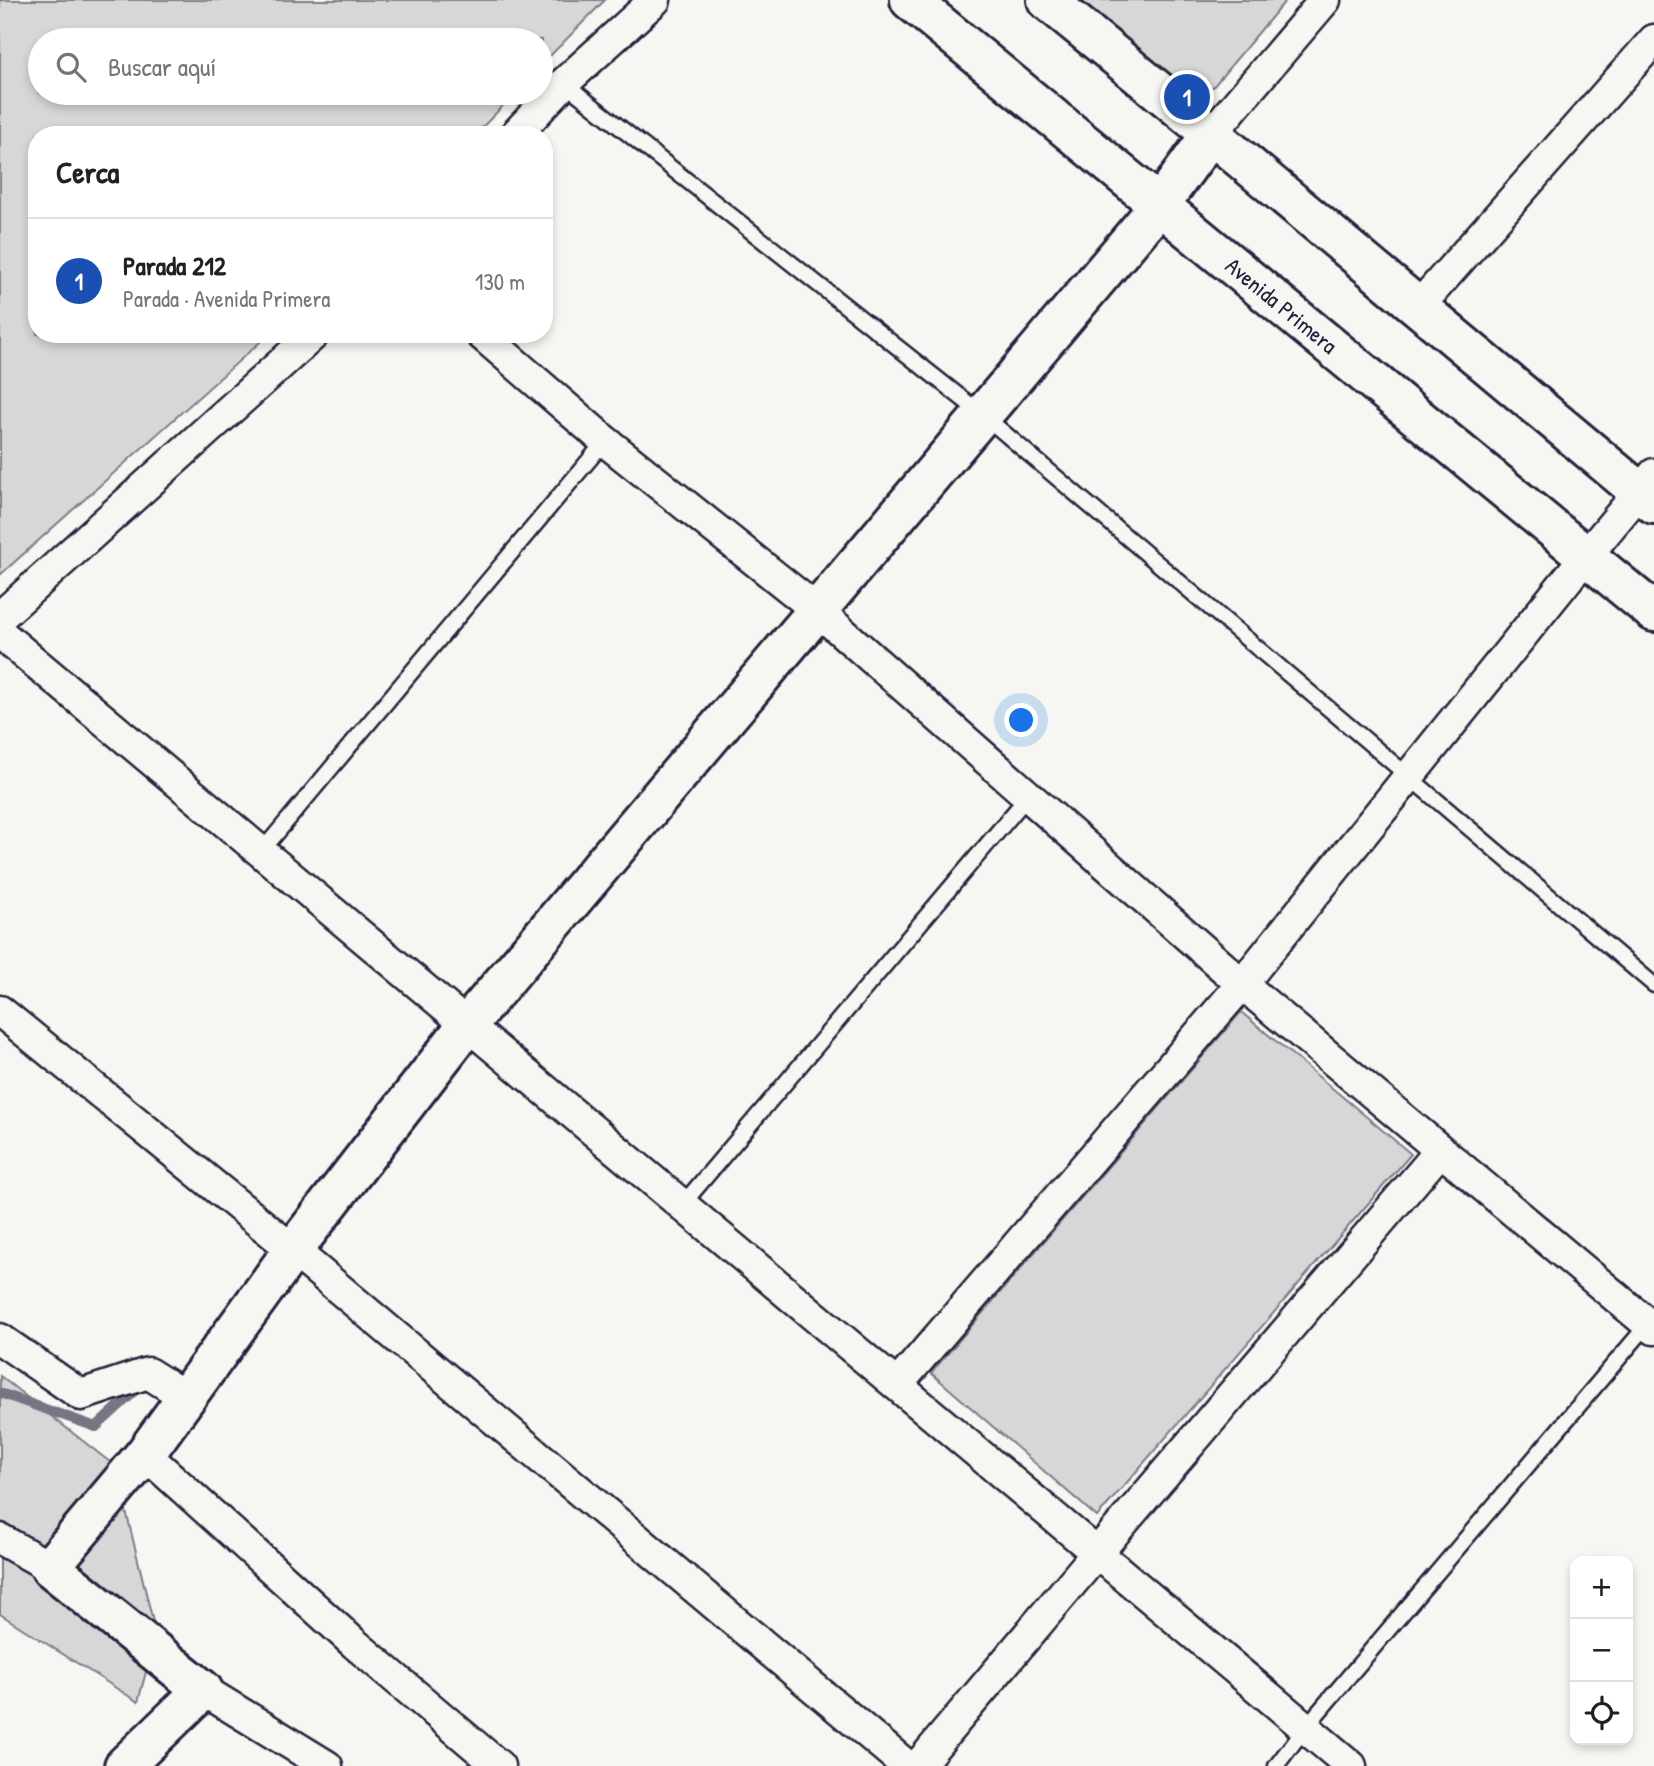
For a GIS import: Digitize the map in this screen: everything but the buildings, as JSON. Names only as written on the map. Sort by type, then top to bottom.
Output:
[{"type":"street","points":[[553,95],[655,0]]},
{"type":"street","name":"Avenida Primera","points":[[910,0],[1654,612]]},
{"type":"street","points":[[897,1385],[1242,984],[1586,556],[1649,490],[1418,307],[1047,0]]},
{"type":"street","points":[[50,1567],[145,1454],[293,1250],[467,1025],[1158,206],[1211,134],[1325,0]]},
{"type":"street","points":[[1418,307],[1654,40]]},
{"type":"street","points":[[523,126],[543,105]]},
{"type":"street","points":[[0,617],[304,343]]},
{"type":"street","points":[[492,343],[605,440],[817,610],[1242,984],[1651,1327]]},
{"type":"street","points":[[0,633],[1351,1766]]},
{"type":"street","points":[[0,1011],[293,1250],[907,1766]]},
{"type":"street","points":[[918,1766],[1440,1151]]},
{"type":"street","points":[[0,1339],[81,1395],[148,1373],[186,1397]]},
{"type":"street","points":[[145,1454],[355,1644],[499,1766]]},
{"type":"street","points":[[0,1539],[50,1567],[203,1690],[327,1766]]},
{"type":"street","points":[[124,1766],[203,1690]]},
{"type":"lane","points":[[564,83],[983,415],[1654,985]]},
{"type":"lane","points":[[261,852],[605,440]]},
{"type":"lane","points":[[682,1205],[1028,796]]},
{"type":"lane","points":[[1276,1766],[1651,1327]]},
{"type":"shaded area","points":[[0,0],[605,0],[553,53],[553,28],[28,28],[28,105],[504,105],[484,126],[28,126],[28,343],[259,343],[0,575]]},
{"type":"shaded area","points":[[1062,0],[1286,0],[1213,87],[1175,89]]},
{"type":"shaded area","points":[[1241,1012],[1411,1154],[1097,1517],[931,1373]]},
{"type":"shaded area","points":[[0,1376],[115,1466],[156,1634],[138,1702],[0,1614]]},
{"type":"waterway","points":[[0,1393],[96,1427],[132,1394]]},
{"type":"place","name":"Parada 212","points":[[1187,97]]}]
